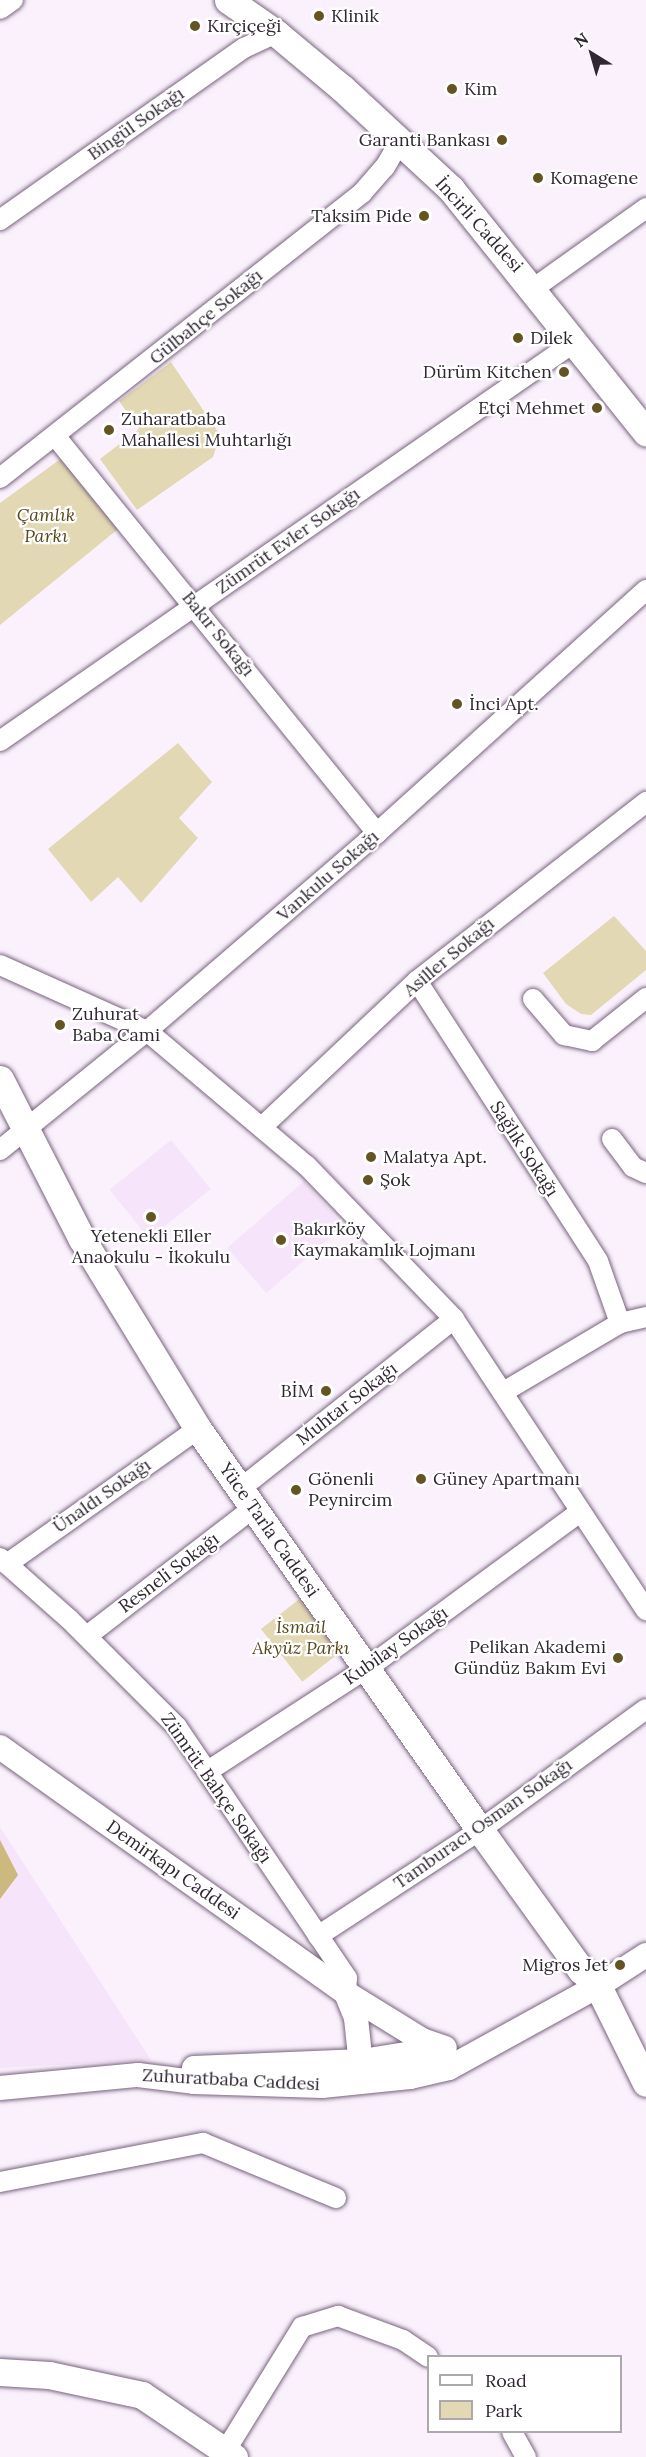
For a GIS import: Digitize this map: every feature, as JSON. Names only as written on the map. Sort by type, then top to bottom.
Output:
[{"type":"main road","name":"İncirli Caddesi","points":[[228,0],[276,33],[451,189],[534,288],[646,432]]},
{"type":"main road","name":"Yüce Tarla Caddesi","points":[[0,1079],[24,1132],[130,1321],[198,1429],[246,1499],[369,1667],[480,1830],[581,1970],[598,1986],[646,2083]]},
{"type":"main road","points":[[0,2372],[49,2374],[141,2395],[230,2454]]},
{"type":"street","points":[[0,9],[13,0]]},
{"type":"street","name":"Bingül Sokağı","points":[[0,220],[244,48],[276,33]]},
{"type":"street","name":"Gülbahçe Sokağı","points":[[0,478],[56,437],[362,193],[385,167],[399,143]]},
{"type":"street","points":[[534,288],[646,208]]},
{"type":"street","name":"Zümrüt Evler Sokağı","points":[[0,741],[576,341]]},
{"type":"street","name":"Bakır Sokağı","points":[[56,437],[196,605],[377,833]]},
{"type":"street","name":"Vankulu Sokağı","points":[[0,1150],[147,1031],[377,833],[646,590]]},
{"type":"street","name":"Asiller Sokağı","points":[[263,1126],[417,981],[646,802]]},
{"type":"street","points":[[0,965],[147,1031],[263,1126],[454,1318],[505,1391],[579,1512],[646,1610]]},
{"type":"street","name":"Sağlık Sokağı","points":[[417,981],[598,1261],[620,1323]]},
{"type":"street","points":[[533,999],[564,1035],[592,1041],[646,998]]},
{"type":"street","points":[[612,1139],[633,1167],[646,1173]]},
{"type":"street","points":[[505,1391],[620,1323],[646,1317]]},
{"type":"street","name":"Muhtar Sokağı","points":[[246,1499],[454,1318]]},
{"type":"street","name":"Ünaldı Sokağı","points":[[3,1561],[198,1429]]},
{"type":"street","name":"Resneli Sokağı","points":[[87,1636],[246,1499]]},
{"type":"street","name":"Kubilay Sokağı","points":[[208,1771],[369,1667],[579,1512]]},
{"type":"street","name":"Zümrüt Bahçe Sokağı","points":[[3,1561],[87,1636],[177,1727],[346,1978],[346,1993]]},
{"type":"street","name":"Tamburacı Osman Sokağı","points":[[318,1936],[480,1830],[646,1709]]},
{"type":"street","name":"Demirkapı Caddesi","points":[[0,1747],[346,1993],[422,2040],[445,2048]]},
{"type":"street","name":"Zuhuratbaba Caddesi","points":[[0,2088],[138,2075],[194,2082],[322,2086],[366,2074],[448,2068],[598,1986],[646,1955]]},
{"type":"street","points":[[346,1993],[356,2018],[366,2074],[393,2057],[445,2048],[478,2051]]},
{"type":"street","points":[[376,2012],[392,2035],[393,2057]]},
{"type":"street","points":[[0,2182],[203,2143],[336,2198]]},
{"type":"street","points":[[230,2454],[302,2327],[338,2316],[404,2340],[427,2356]]},
{"type":"street","points":[[513,2433],[526,2457]]},
{"type":"shaded area","name":"Yetenekli Eller Anaokulu - İkokulu","points":[[171,1140],[211,1189],[149,1239],[110,1190]]},
{"type":"shaded area","name":"Bakırköy Kaymakamlık Lojmanı","points":[[304,1181],[343,1226],[266,1293],[227,1248]]},
{"type":"shaded area","points":[[0,1827],[151,2060],[0,2068]]},
{"type":"shaded area","points":[[0,1840],[18,1875],[0,1899]]},
{"type":"green space","points":[[171,362],[220,435],[213,457],[137,510],[100,459],[139,429],[119,401]]},
{"type":"green space","name":"Çamlık Parkı","points":[[66,455],[123,525],[0,625],[0,503]]},
{"type":"green space","points":[[178,743],[212,782],[179,818],[198,838],[141,903],[118,877],[91,902],[48,849]]},
{"type":"green space","points":[[614,916],[646,951],[646,970],[591,1015],[581,1014],[566,1004],[543,973]]},
{"type":"green space","name":"İsmail Akyüz Parkı","points":[[302,1597],[343,1650],[302,1682],[261,1629]]},
{"type":"place","name":"Klinik","points":[[319,16]]},
{"type":"place","name":"Kırçiçeği","points":[[195,26]]},
{"type":"place","name":"Kim","points":[[452,89]]},
{"type":"place","name":"Garanti Bankası","points":[[502,140]]},
{"type":"place","name":"Komagene","points":[[538,178]]},
{"type":"place","name":"Taksim Pide","points":[[424,216]]},
{"type":"place","name":"Dilek","points":[[518,338]]},
{"type":"place","name":"Dürüm Kitchen","points":[[564,372]]},
{"type":"place","name":"Etçi Mehmet","points":[[597,408]]},
{"type":"place","name":"Zuharatbaba Mahallesi Muhtarlığı","points":[[109,430]]},
{"type":"place","name":"İnci Apt.","points":[[457,704]]},
{"type":"place","name":"Zuhurat Baba Cami","points":[[60,1025]]},
{"type":"place","name":"Malatya Apt.","points":[[371,1157]]},
{"type":"place","name":"Şok","points":[[368,1180]]},
{"type":"place","name":"Yetenekli Eller Anaokulu - İkokulu","points":[[151,1217]]},
{"type":"place","name":"Bakırköy Kaymakamlık Lojmanı","points":[[281,1240]]},
{"type":"place","name":"BİM","points":[[326,1391]]},
{"type":"place","name":"Güney Apartmanı","points":[[421,1479]]},
{"type":"place","name":"Gönenli Peynircim","points":[[296,1490]]},
{"type":"place","name":"Pelikan Akademi Gündüz Bakım Evi","points":[[618,1658]]},
{"type":"place","name":"Migros Jet","points":[[620,1965]]}]
